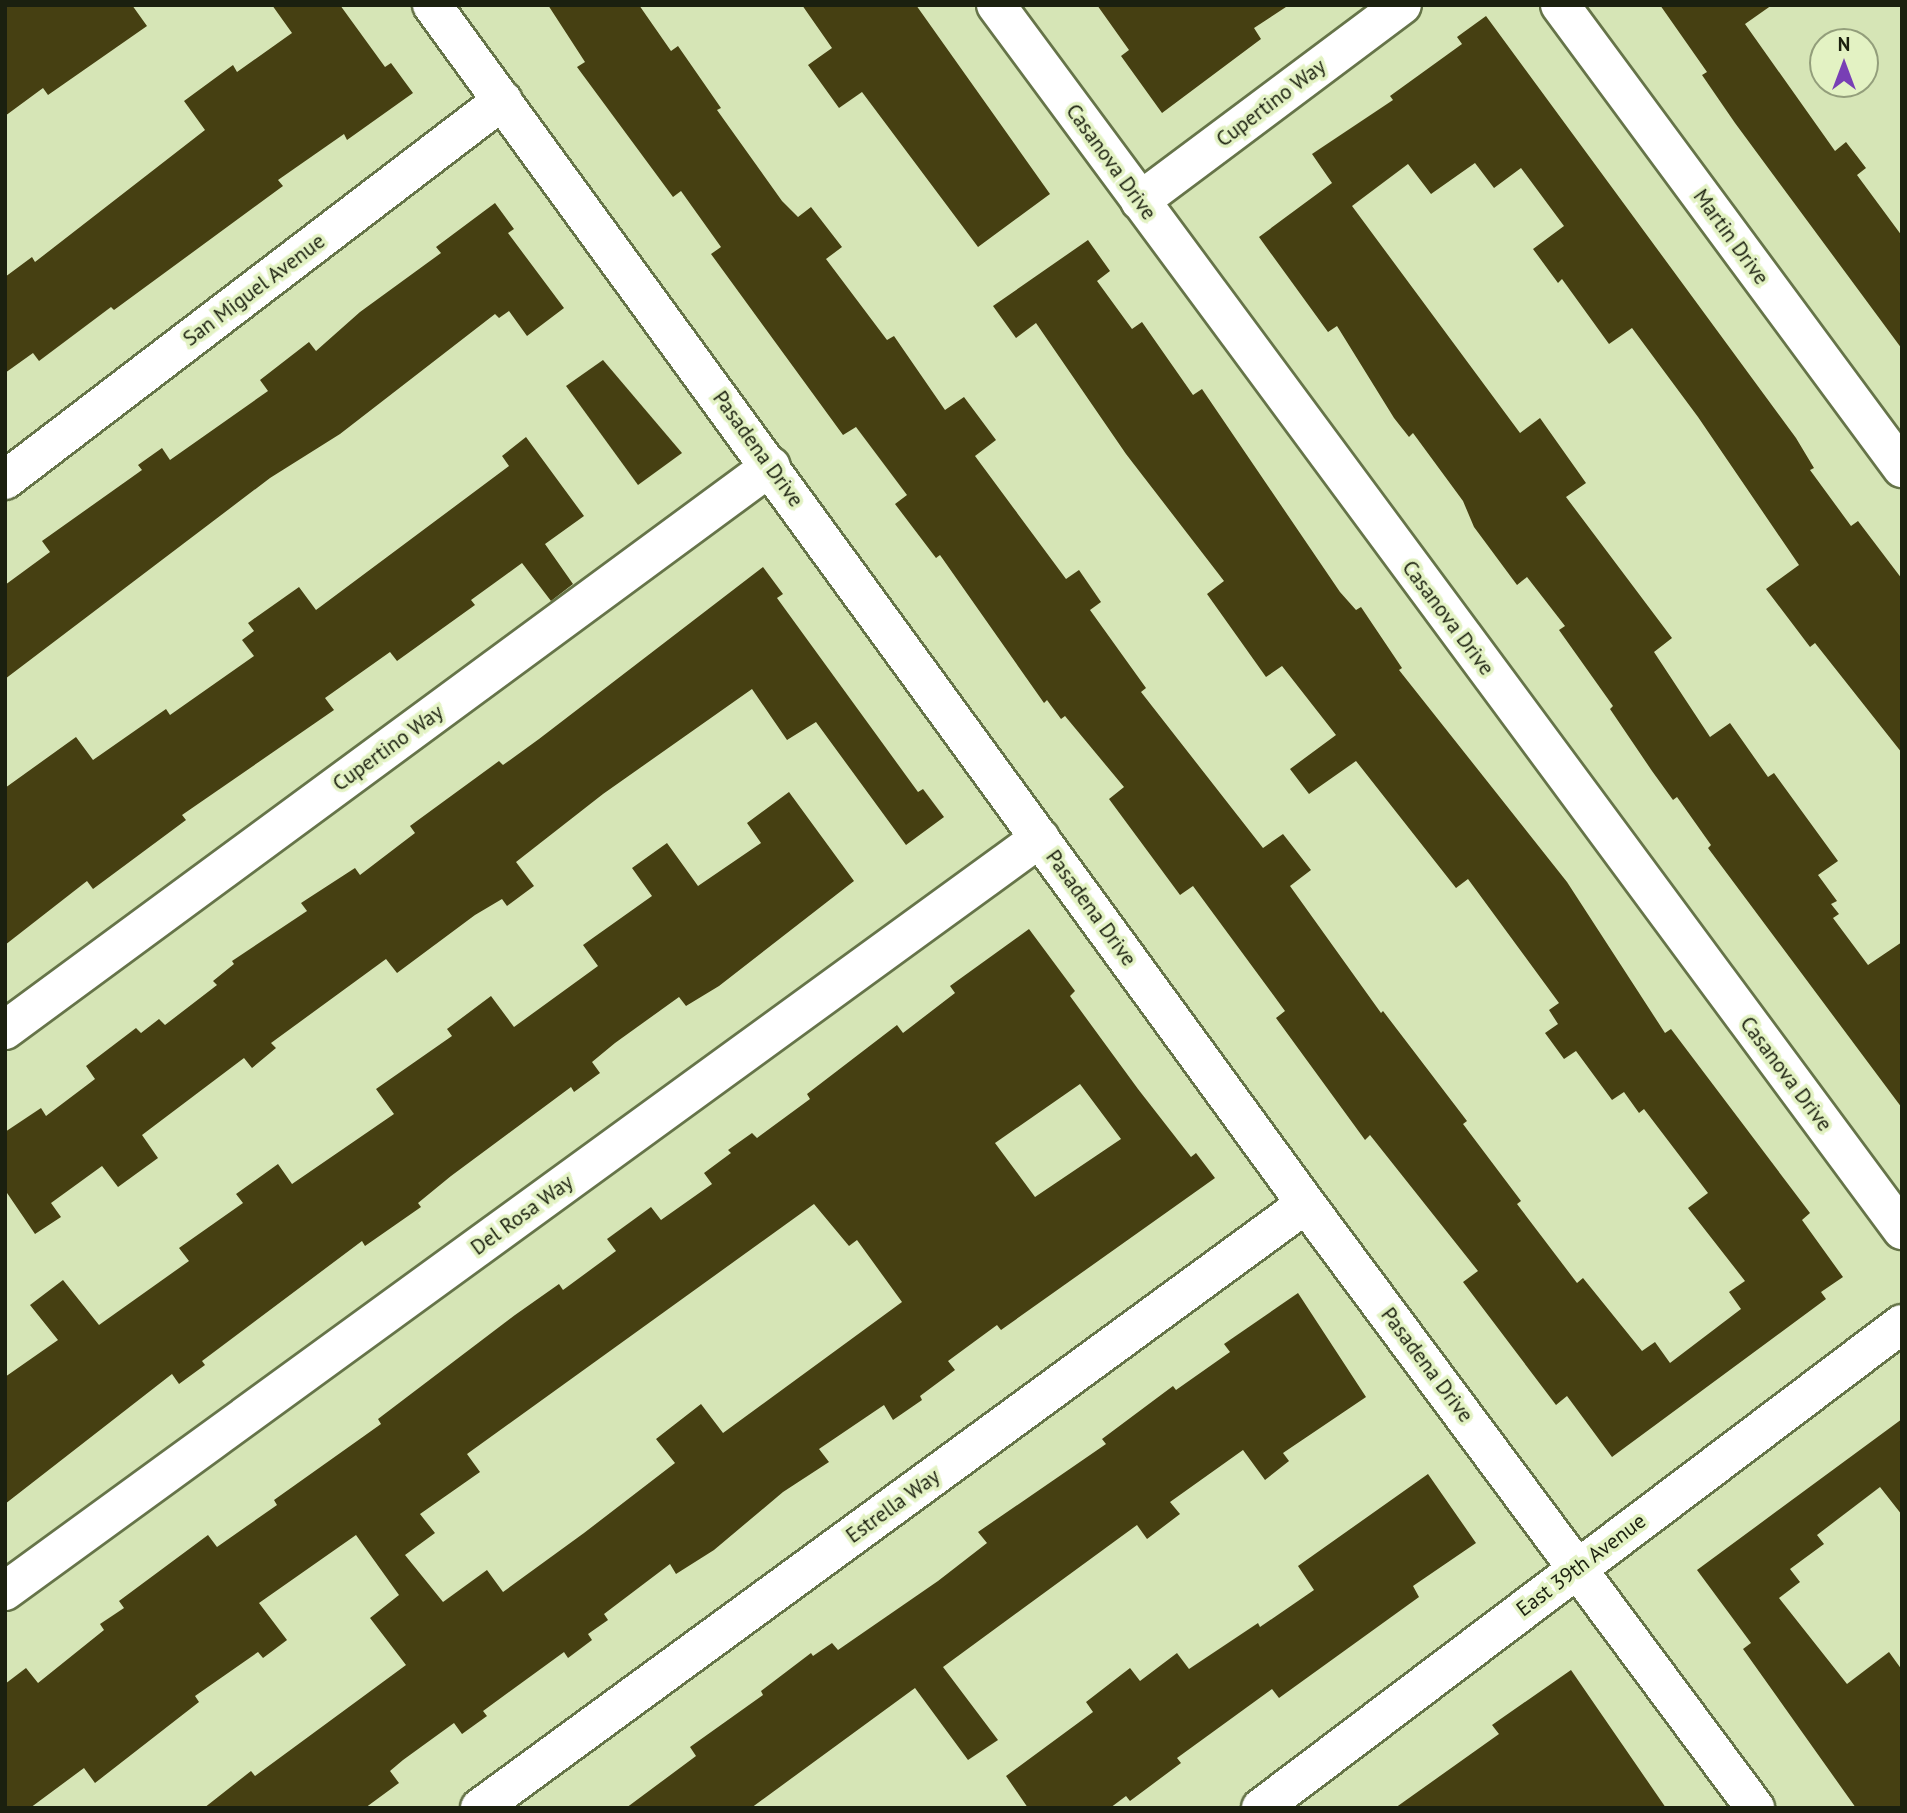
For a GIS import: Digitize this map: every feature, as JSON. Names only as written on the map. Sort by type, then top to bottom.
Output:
[{"type":"street","name":"Pasadena Drive","points":[[432,5],[771,466],[1306,1204],[1578,1566],[1755,1808]]},
{"type":"street","name":"Casanova Drive","points":[[996,5],[1902,1230]]},
{"type":"street","name":"Cupertino Way","points":[[1140,201],[1402,5]]},
{"type":"street","name":"Martin Drive","points":[[1560,5],[1902,468]]},
{"type":"street","name":"San Miguel Avenue","points":[[5,480],[503,100]]},
{"type":"street","name":"Cupertino Way","points":[[5,1030],[771,466]]},
{"type":"street","name":"Del Rosa Way","points":[[5,1591],[1040,838]]},
{"type":"street","name":"Estrella Way","points":[[480,1808],[1306,1204]]},
{"type":"street","name":"East 39th Avenue","points":[[1261,1808],[1578,1566],[1902,1324]]},
{"type":"building","points":[[5,5],[132,5],[147,26],[48,95],[43,88],[5,116]]},
{"type":"building","points":[[272,5],[340,5],[385,67],[391,63],[413,93],[347,140],[344,134],[278,180],[283,186],[114,310],[111,307],[39,361],[33,353],[5,373],[5,277],[32,257],[35,262],[205,130],[184,101],[233,65],[237,72],[292,33]]},
{"type":"building","points":[[548,5],[639,5],[671,51],[678,46],[721,108],[717,110],[782,201],[798,217],[811,207],[842,247],[826,259],[887,340],[894,336],[945,410],[964,397],[996,440],[975,456],[1066,579],[1079,570],[1101,602],[1090,610],[1146,688],[1141,692],[1263,848],[1283,834],[1311,870],[1290,886],[1381,1013],[1383,1011],[1467,1121],[1463,1124],[1521,1201],[1517,1204],[1577,1283],[1583,1278],[1642,1351],[1655,1342],[1670,1363],[1741,1309],[1729,1292],[1745,1281],[1688,1208],[1708,1193],[1644,1109],[1639,1113],[1624,1092],[1612,1100],[1576,1051],[1564,1059],[1545,1033],[1558,1024],[1549,1010],[1559,1003],[1468,879],[1456,888],[1356,761],[1309,794],[1290,769],[1336,735],[1282,666],[1266,677],[1207,594],[1224,581],[1126,454],[1036,323],[1016,338],[993,306],[1088,240],[1110,271],[1097,281],[1132,329],[1142,322],[1193,395],[1202,389],[1340,592],[1356,610],[1361,607],[1402,668],[1399,670],[1567,882],[1665,1033],[1671,1029],[1810,1213],[1802,1220],[1843,1277],[1821,1292],[1826,1299],[1612,1457],[1567,1396],[1556,1405],[1463,1282],[1478,1271],[1370,1135],[1365,1140],[1276,1018],[1285,1011],[1193,886],[1180,895],[1109,799],[1124,787],[1065,716],[1061,719],[1047,700],[1044,703],[940,555],[936,558],[895,504],[907,495],[856,427],[843,435],[711,254],[721,247],[681,191],[673,197],[577,67],[585,62]]},
{"type":"building","points":[[802,5],[916,5],[1050,194],[978,247],[862,92],[839,108],[808,65],[832,48]]},
{"type":"building","points":[[1097,5],[1289,5],[1254,28],[1261,39],[1162,113],[1121,56],[1129,50]]},
{"type":"building","points":[[1660,5],[1772,5],[1745,24],[1835,151],[1846,142],[1866,168],[1857,175],[1902,236],[1902,349],[1735,123],[1702,75],[1707,72]]},
{"type":"building","points":[[1486,16],[1796,438],[1814,468],[1810,470],[1851,526],[1858,521],[1902,579],[1902,753],[1815,643],[1810,647],[1766,589],[1799,565],[1698,417],[1632,328],[1609,344],[1562,279],[1558,283],[1533,249],[1564,226],[1521,168],[1494,188],[1475,163],[1431,194],[1408,164],[1352,206],[1520,433],[1540,418],[1586,483],[1566,497],[1672,638],[1654,652],[1710,737],[1730,723],[1768,777],[1774,773],[1838,861],[1818,875],[1837,901],[1831,904],[1839,914],[1833,918],[1868,965],[1902,942],[1902,1108],[1708,848],[1711,845],[1677,797],[1673,800],[1652,771],[1610,709],[1613,706],[1559,630],[1565,626],[1527,577],[1517,585],[1474,527],[1463,501],[1413,433],[1409,437],[1394,418],[1337,326],[1328,332],[1259,237],[1332,183],[1312,154],[1393,100],[1390,96],[1462,44],[1457,37]]},
{"type":"building","points":[[495,203],[514,229],[508,233],[564,308],[527,336],[509,311],[499,318],[495,314],[340,434],[270,478],[5,679],[5,585],[50,552],[42,541],[142,470],[138,465],[162,448],[170,460],[268,391],[260,380],[309,342],[316,351],[360,312],[441,253],[436,247]]},
{"type":"building","points":[[603,360],[682,453],[638,485],[566,386]]},
{"type":"building","points":[[526,437],[584,516],[545,544],[573,584],[551,601],[522,563],[471,600],[475,605],[397,661],[390,652],[325,698],[334,710],[182,815],[186,820],[93,889],[87,881],[5,945],[5,788],[76,737],[93,760],[166,709],[170,715],[254,656],[242,640],[254,631],[248,623],[299,587],[316,610],[509,466],[502,456]]},
{"type":"building","points":[[763,567],[783,594],[777,598],[918,792],[923,789],[944,817],[906,845],[816,722],[787,740],[752,689],[603,794],[516,862],[534,886],[507,906],[502,899],[475,915],[397,973],[386,959],[271,1043],[276,1048],[252,1068],[244,1058],[142,1135],[158,1158],[118,1187],[102,1166],[51,1203],[61,1217],[35,1234],[5,1190],[5,1132],[41,1108],[46,1116],[95,1079],[86,1066],[136,1028],[141,1033],[159,1019],[165,1025],[217,985],[213,981],[234,964],[232,961],[307,911],[301,903],[355,868],[360,875],[415,833],[410,826],[499,761],[503,765],[539,739]]},
{"type":"building","points":[[789,792],[854,881],[719,986],[686,1006],[679,997],[615,1043],[592,1062],[600,1073],[574,1092],[571,1087],[451,1176],[418,1203],[421,1207],[365,1246],[362,1241],[202,1361],[205,1365],[179,1384],[172,1374],[5,1504],[5,1377],[58,1340],[30,1305],[63,1280],[99,1325],[189,1261],[179,1248],[243,1203],[236,1194],[278,1164],[292,1184],[394,1114],[376,1089],[452,1036],[447,1029],[491,996],[514,1027],[598,966],[583,945],[652,896],[632,868],[667,843],[698,886],[761,843],[747,823]]},
{"type":"building","points":[[1029,929],[1075,991],[1070,996],[1138,1089],[1191,1157],[1196,1153],[1215,1178],[1001,1330],[997,1325],[948,1361],[955,1370],[920,1396],[922,1400],[893,1420],[884,1405],[819,1449],[829,1462],[783,1492],[714,1550],[676,1574],[670,1564],[604,1614],[608,1620],[588,1634],[592,1640],[568,1658],[564,1652],[483,1711],[487,1716],[462,1734],[454,1723],[403,1760],[390,1771],[399,1783],[365,1808],[204,1808],[251,1771],[255,1776],[406,1665],[370,1618],[399,1595],[356,1535],[259,1603],[287,1640],[263,1658],[258,1652],[195,1696],[199,1702],[95,1783],[84,1768],[30,1808],[5,1808],[5,1684],[26,1668],[38,1683],[104,1630],[100,1624],[124,1608],[119,1601],[208,1535],[217,1547],[277,1505],[274,1500],[381,1424],[378,1419],[515,1315],[559,1284],[563,1290],[616,1251],[607,1239],[651,1207],[661,1220],[712,1184],[704,1173],[731,1153],[728,1150],[752,1133],[757,1138],[810,1099],[807,1094],[897,1025],[903,1033],[955,993],[950,986]],"holes":[[[1080,1084],[1121,1139],[1035,1197],[995,1143]],[[814,1204],[849,1246],[857,1240],[902,1302],[723,1433],[701,1404],[656,1439],[675,1463],[584,1533],[503,1592],[487,1570],[443,1602],[405,1555],[435,1533],[420,1514],[480,1472],[467,1454]]]},
{"type":"building","points":[[1298,1293],[1366,1397],[1283,1453],[1289,1461],[1265,1480],[1243,1450],[1170,1502],[1180,1514],[1147,1539],[1137,1525],[943,1667],[998,1740],[968,1760],[915,1688],[751,1808],[626,1808],[696,1756],[690,1747],[763,1695],[761,1691],[811,1653],[813,1656],[832,1643],[838,1650],[938,1581],[987,1543],[978,1532],[1106,1444],[1102,1439],[1173,1386],[1176,1390],[1230,1352],[1224,1344]]},
{"type":"building","points":[[1902,1419],[1902,1515],[1880,1487],[1817,1535],[1824,1544],[1790,1569],[1800,1582],[1779,1598],[1847,1684],[1889,1652],[1902,1670],[1902,1808],[1856,1808],[1743,1649],[1751,1643],[1697,1570]]},
{"type":"building","points":[[1428,1474],[1476,1543],[1413,1586],[1419,1597],[1279,1698],[1272,1689],[1177,1758],[1181,1763],[1130,1801],[1126,1796],[1110,1808],[1028,1808],[1006,1776],[1093,1712],[1086,1702],[1130,1668],[1140,1681],[1177,1653],[1189,1669],[1258,1623],[1260,1627],[1314,1590],[1298,1566]]},
{"type":"building","points":[[1571,1670],[1666,1808],[1395,1808],[1499,1734],[1492,1725]]}]
